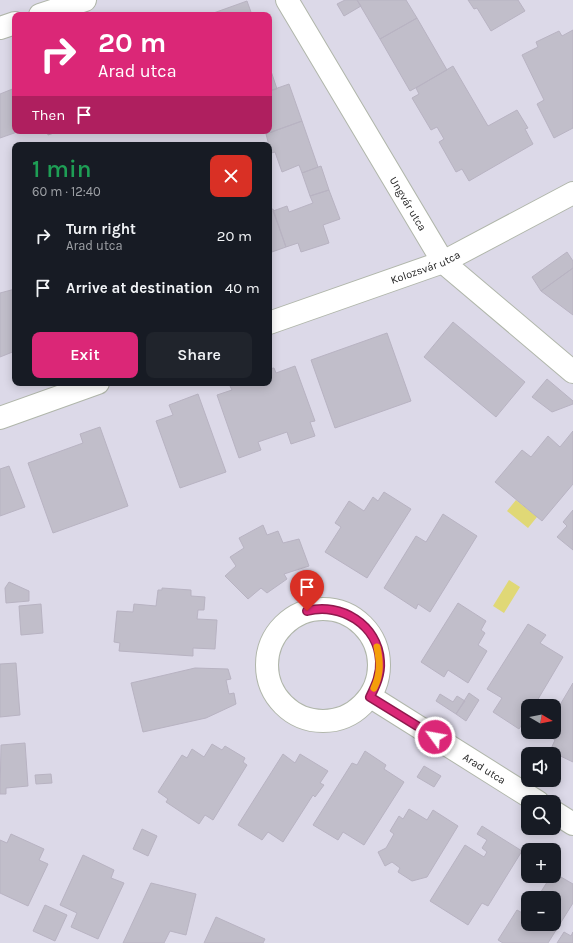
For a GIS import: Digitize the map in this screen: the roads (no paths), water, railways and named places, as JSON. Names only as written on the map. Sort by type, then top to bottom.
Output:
[{"type":"street","points":[[49,12],[85,0]]},
{"type":"street","name":"Ungvár utca","points":[[287,0],[443,262],[573,372]]},
{"type":"street","points":[[0,28],[12,24]]},
{"type":"street","name":"Kolozsvár utca","points":[[272,322],[443,262],[573,194]]},
{"type":"street","points":[[0,418],[90,386]]},
{"type":"street","points":[[316,609],[334,609],[352,616],[366,628],[376,643],[380,668],[378,680],[370,697],[358,710],[341,719],[322,722],[304,719],[287,709],[275,695],[268,677],[267,658],[272,640],[283,625],[298,614],[316,609]]},
{"type":"street","name":"Arad utca","points":[[370,697],[527,795]]},
{"type":"street","points":[[561,816],[573,824]]}]
